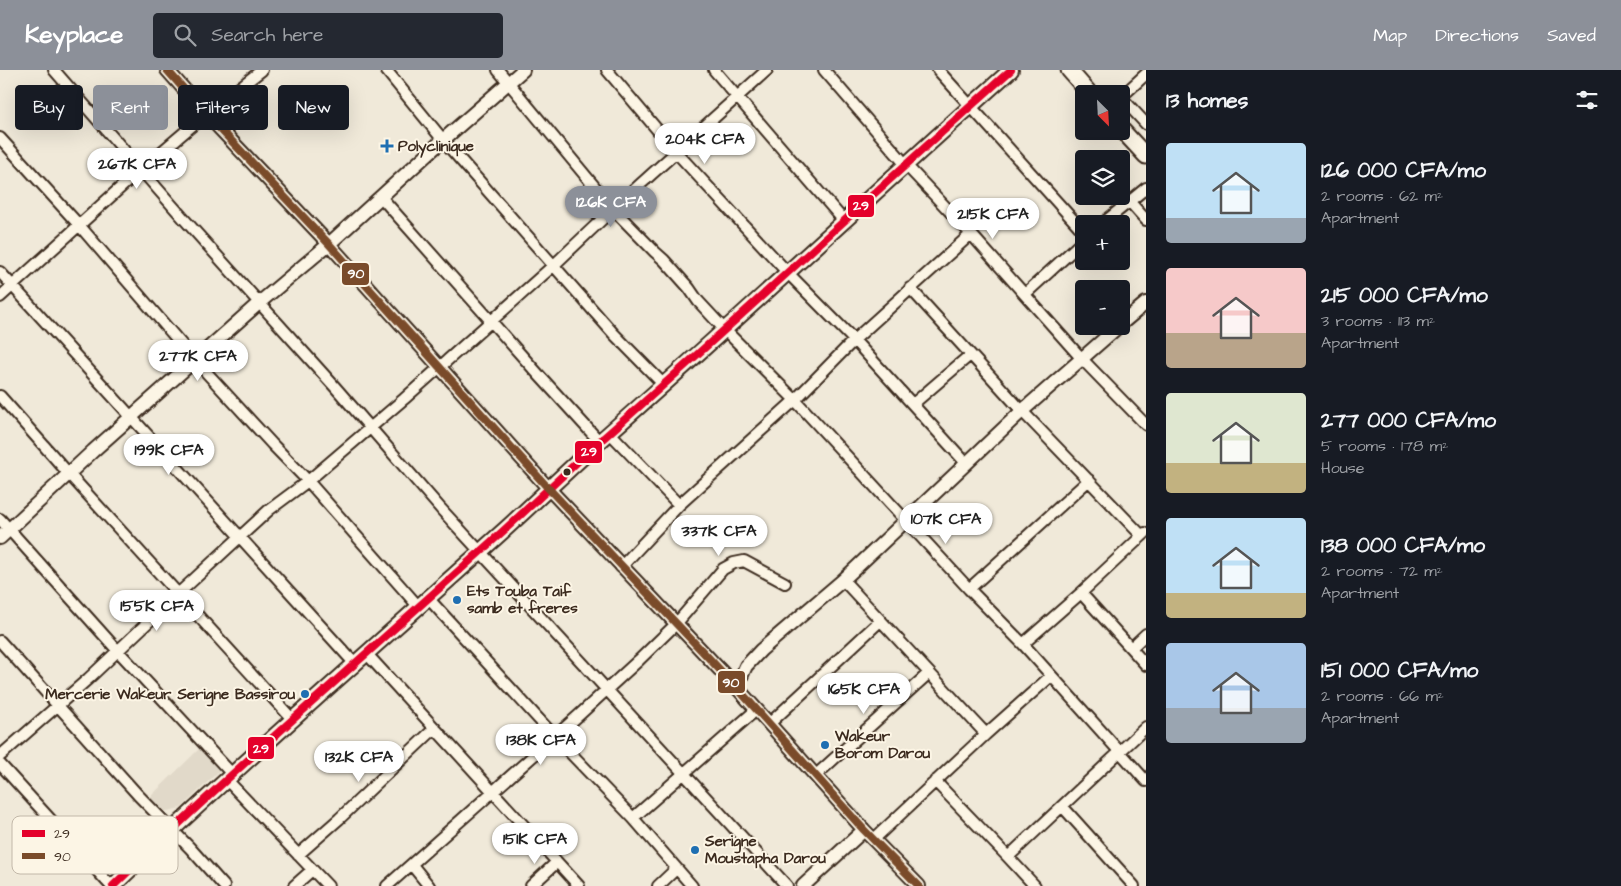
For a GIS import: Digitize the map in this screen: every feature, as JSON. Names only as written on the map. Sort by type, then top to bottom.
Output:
[{"type":"main road","points":[[178,824],[605,437],[664,386],[724,329],[1011,70]]},
{"type":"main road","points":[[1069,70],[1082,85]]},
{"type":"main road","points":[[1130,139],[1146,156]]},
{"type":"main road","points":[[112,886],[125,874]]},
{"type":"street","points":[[54,70],[140,170],[480,552],[787,886]]},
{"type":"street","points":[[167,70],[180,85]]},
{"type":"street","points":[[243,85],[262,70]]},
{"type":"street","points":[[386,70],[443,140],[614,333],[664,386]]},
{"type":"street","points":[[498,70],[613,209],[680,276],[698,301],[724,329],[795,400],[1023,644],[1146,781]]},
{"type":"street","points":[[5,534],[195,360],[329,244],[523,70]]},
{"type":"street","points":[[607,70],[676,152],[787,272],[854,340],[966,463]]},
{"type":"street","points":[[714,70],[844,221]]},
{"type":"street","points":[[0,756],[58,706],[280,501],[308,481],[440,367],[767,70]]},
{"type":"street","points":[[824,70],[906,165],[971,234],[1082,359],[1145,423]]},
{"type":"street","points":[[938,70],[1075,222]]},
{"type":"street","points":[[1146,74],[1121,97],[1146,124]]},
{"type":"street","points":[[0,297],[140,170],[187,130]]},
{"type":"street","points":[[221,130],[329,244],[549,489],[739,690],[873,840],[917,886]]},
{"type":"street","points":[[0,138],[79,225],[195,360],[272,444],[633,818],[692,886]]},
{"type":"street","points":[[1130,200],[1146,188]]},
{"type":"street","points":[[381,197],[491,320],[605,437],[679,505]]},
{"type":"street","points":[[1130,202],[1146,220]]},
{"type":"street","points":[[1113,215],[1124,205]]},
{"type":"street","points":[[621,567],[679,505],[795,400],[854,340],[971,234]]},
{"type":"street","points":[[1025,294],[1075,248]]},
{"type":"street","points":[[0,272],[355,664]]},
{"type":"street","points":[[910,288],[1022,412],[1144,534],[1023,644]]},
{"type":"street","points":[[1130,316],[1146,302]]},
{"type":"street","points":[[739,690],[740,679],[746,666],[761,650],[843,580],[907,522],[966,463],[1109,335]]},
{"type":"street","points":[[913,404],[970,354]]},
{"type":"street","points":[[0,396],[292,720]]},
{"type":"street","points":[[970,589],[1089,480]]},
{"type":"street","points":[[0,519],[5,534],[118,651],[298,855],[328,886]]},
{"type":"street","points":[[387,886],[607,689],[676,624],[724,569],[734,563],[744,561],[786,583]]},
{"type":"street","points":[[843,580],[986,734]]},
{"type":"street","points":[[1081,593],[1146,665]]},
{"type":"street","points":[[769,724],[880,621]]},
{"type":"street","points":[[1131,648],[1146,634]]},
{"type":"street","points":[[0,641],[158,816]]},
{"type":"street","points":[[366,654],[579,886]]},
{"type":"street","points":[[815,776],[929,673]]},
{"type":"street","points":[[873,840],[1051,676]]},
{"type":"street","points":[[633,818],[756,710]]},
{"type":"street","points":[[1008,857],[1146,727]]},
{"type":"street","points":[[298,855],[339,819],[434,728]]},
{"type":"street","points":[[0,764],[48,816]]},
{"type":"street","points":[[935,781],[1035,886]]},
{"type":"street","points":[[1062,806],[1134,886]]},
{"type":"street","points":[[803,886],[864,830]]},
{"type":"street","points":[[178,837],[224,886]]},
{"type":"street","points":[[531,886],[557,862]]},
{"type":"street","points":[[412,865],[429,886]]},
{"type":"street","points":[[658,886],[676,869]]},
{"type":"street","points":[[294,886],[312,870]]},
{"type":"street","points":[[101,874],[112,886]]},
{"type":"shaded area","points":[[199,749],[220,770],[181,808],[162,812],[149,798]]},
{"type":"transit line","name":"90","points":[[167,70],[329,244],[549,489],[739,690],[864,830],[919,886]]},
{"type":"transit line","name":"29","points":[[178,825],[1011,70]]},
{"type":"transit line","name":"29","points":[[113,886],[126,874]]},
{"type":"place","name":"Polyclinique","points":[[387,146]]},
{"type":"place","name":"Ets Touba Taif samb et freres","points":[[457,600]]},
{"type":"place","name":"Mercerie Wakeur Serigne Bassirou","points":[[305,694]]},
{"type":"place","name":"Wakeur Borom Darou","points":[[825,745]]},
{"type":"place","name":"Serigne Moustapha Darou","points":[[695,850]]}]
